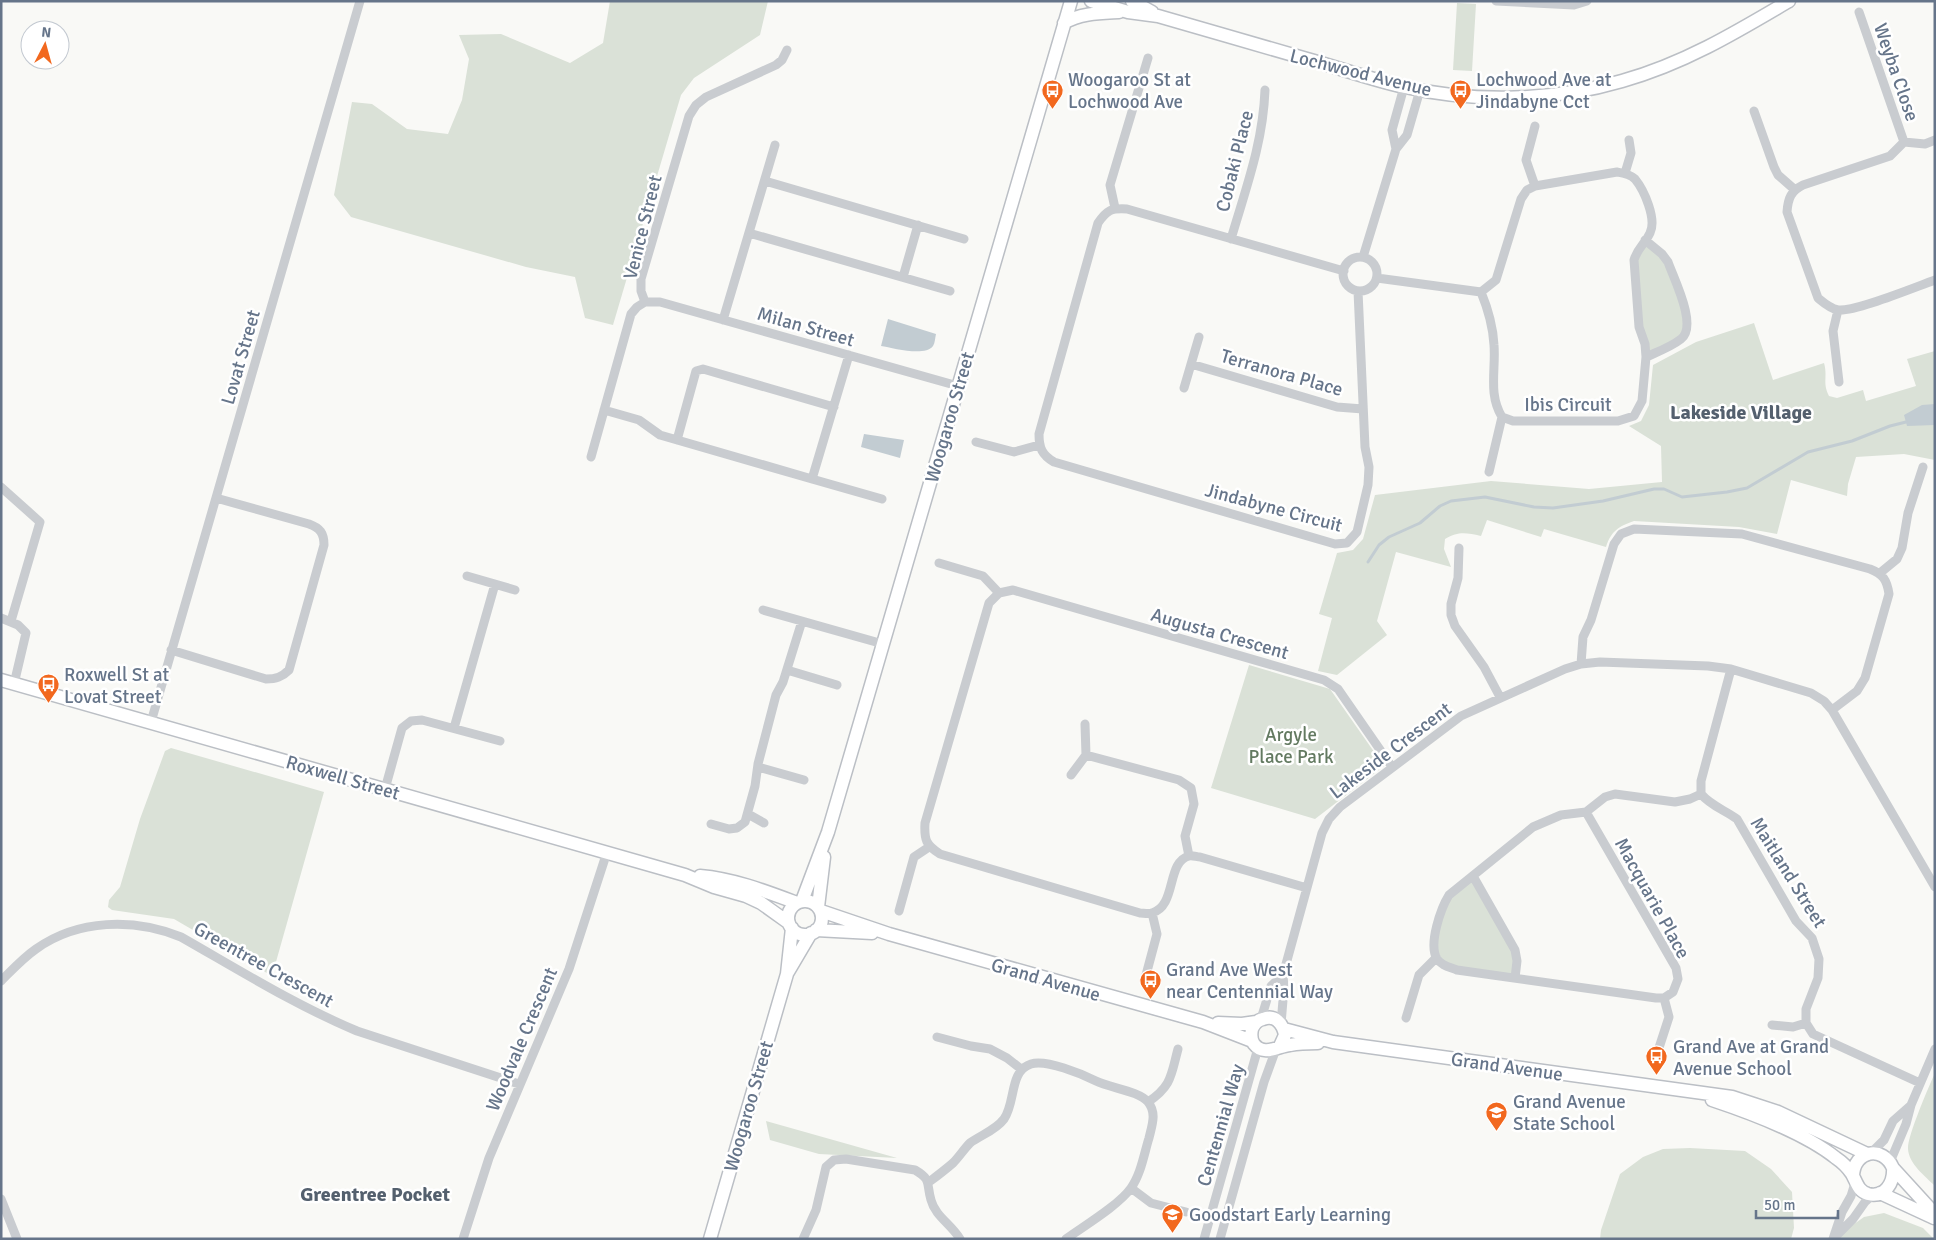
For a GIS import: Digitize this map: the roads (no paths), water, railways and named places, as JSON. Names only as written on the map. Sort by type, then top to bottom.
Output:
[{"type":"street","name":"Lovat Street","points":[[151,722],[360,1]]},
{"type":"street","name":"Woogaroo Street","points":[[710,1239],[787,974],[791,926],[789,912],[799,902],[828,832],[1070,1]]},
{"type":"street","name":"Lochwood Avenue","points":[[1091,1],[1130,7],[1404,87],[1465,95],[1518,97],[1567,93],[1621,82],[1662,68],[1696,54],[1736,33],[1789,1]]},
{"type":"street","points":[[1496,1],[1574,5],[1587,1]]},
{"type":"street","points":[[1064,23],[1083,16],[1130,7]]},
{"type":"street","name":"Weyba Close","points":[[1860,12],[1904,142]]},
{"type":"street","name":"Venice Street","points":[[591,457],[631,314],[645,302],[641,279],[689,116],[696,105],[706,97],[776,65],[782,60],[787,50]]},
{"type":"street","points":[[1115,208],[1110,185],[1148,58]]},
{"type":"street","points":[[1396,149],[1392,130],[1404,87]]},
{"type":"street","name":"Cobaki Place","points":[[1231,239],[1258,150],[1264,118],[1265,90]]},
{"type":"street","points":[[1362,257],[1396,149],[1408,134],[1420,90]]},
{"type":"street","points":[[1754,111],[1778,175],[1794,189]]},
{"type":"street","points":[[1535,126],[1526,160],[1535,186]]},
{"type":"street","points":[[1377,278],[1482,292],[1496,280],[1520,199],[1527,190],[1535,186],[1617,172],[1625,173],[1631,153],[1629,140]]},
{"type":"street","points":[[1935,140],[1925,144],[1904,142],[1890,156],[1794,189],[1788,199],[1787,212],[1818,298],[1826,306],[1838,310],[1853,308],[1935,280]]},
{"type":"street","points":[[723,320],[775,145]]},
{"type":"street","name":"Ibis Circuit","points":[[1482,292],[1490,314],[1494,345],[1493,392],[1495,406],[1502,417],[1513,421],[1618,421],[1634,416],[1642,402],[1646,344],[1638,327],[1634,260],[1637,250],[1651,233],[1653,222],[1651,212],[1634,178],[1625,173]]},
{"type":"street","points":[[765,181],[964,239]]},
{"type":"street","points":[[976,442],[1014,452],[1039,445],[1038,434],[1098,223],[1105,213],[1115,208],[1127,209],[1344,271]]},
{"type":"street","points":[[903,277],[918,225]]},
{"type":"street","points":[[749,233],[950,291]]},
{"type":"street","points":[[1645,240],[1662,254],[1668,262],[1687,317],[1688,328],[1682,338],[1646,357]]},
{"type":"street","points":[[1362,257],[1374,264],[1377,278],[1370,288],[1358,291],[1352,289],[1347,284],[1344,278],[1344,271],[1350,261],[1362,257]]},
{"type":"street","name":"Jindabyne Circuit","points":[[1039,445],[1044,456],[1054,462],[1335,544],[1348,543],[1357,532],[1368,485],[1369,467],[1365,447],[1358,291]]},
{"type":"street","name":"Milan Street","points":[[645,302],[660,302],[958,386]]},
{"type":"street","points":[[1838,310],[1833,331],[1839,382]]},
{"type":"street","name":"Terranora Place","points":[[1184,388],[1199,337]]},
{"type":"street","points":[[812,479],[849,355]]},
{"type":"street","name":"Terranora Place","points":[[1191,364],[1337,406],[1364,410]]},
{"type":"street","points":[[677,440],[696,371],[703,369],[834,407]]},
{"type":"street","points":[[604,410],[639,420],[660,435],[882,499]]},
{"type":"street","name":"Ibis Circuit","points":[[1489,472],[1502,417]]},
{"type":"street","points":[[1880,573],[1897,559],[1902,548],[1908,513],[1923,467]]},
{"type":"street","points":[[1,487],[40,522],[11,621]]},
{"type":"street","points":[[171,650],[266,679],[283,676],[288,670],[291,661],[324,545],[324,537],[317,527],[310,524],[216,498]]},
{"type":"street","points":[[1580,664],[1583,637],[1591,620],[1614,544],[1621,534],[1634,529],[1742,534],[1870,569],[1880,573],[1888,583],[1889,594],[1866,678],[1856,691],[1832,710]]},
{"type":"street","points":[[1459,548],[1458,578],[1451,604],[1451,615],[1455,626],[1484,667],[1500,697]]},
{"type":"street","points":[[940,563],[983,576],[999,593],[989,603],[925,823],[925,836],[929,847],[940,854],[1140,913],[1152,913],[1163,905],[1176,869],[1182,860],[1190,856],[1200,857],[1306,888]]},
{"type":"street","points":[[466,576],[515,590]]},
{"type":"street","points":[[454,728],[495,584]]},
{"type":"street","name":"Augusta Crescent","points":[[999,593],[1013,590],[1324,680],[1338,689],[1392,767]]},
{"type":"street","points":[[763,610],[883,644]]},
{"type":"street","points":[[1,618],[11,621],[23,629],[26,638],[14,684]]},
{"type":"street","points":[[711,824],[729,829],[737,828],[745,822],[776,695],[783,682],[802,621]]},
{"type":"street","name":"Lakeside Crescent","points":[[1282,1026],[1283,975],[1322,833],[1329,819],[1340,807],[1454,720],[1500,697],[1580,664],[1600,662],[1708,666],[1731,669],[1811,693],[1832,710],[1935,887]]},
{"type":"street","points":[[1656,1057],[1669,1016],[1664,998],[1457,970],[1444,966],[1436,958],[1434,942],[1443,905],[1449,895],[1533,827],[1561,816],[1586,812],[1605,797],[1615,794],[1675,802],[1690,800],[1702,794],[1701,781],[1731,669]]},
{"type":"street","points":[[787,670],[837,685]]},
{"type":"street","name":"Roxwell Street","points":[[1,680],[685,875],[761,903],[791,926]]},
{"type":"street","points":[[385,789],[402,728],[406,723],[415,719],[500,741]]},
{"type":"street","points":[[1071,775],[1086,755],[1085,724]]},
{"type":"street","points":[[1086,755],[1179,780],[1191,788],[1194,804],[1185,836],[1190,856]]},
{"type":"street","points":[[758,767],[804,780]]},
{"type":"street","name":"Maitland Street","points":[[1702,794],[1709,803],[1727,811],[1738,819],[1796,921],[1812,938],[1819,959],[1818,978],[1806,1009],[1806,1023]]},
{"type":"street","name":"Macquarie Place","points":[[1586,812],[1676,968],[1678,979],[1674,992],[1664,998]]},
{"type":"street","points":[[748,814],[764,823]]},
{"type":"street","name":"Woogaroo Street","points":[[787,974],[822,922],[819,909],[828,832]]},
{"type":"street","points":[[899,911],[914,857],[929,847]]},
{"type":"street","name":"Woodvale Crescent","points":[[463,1239],[489,1158],[570,969],[607,852]]},
{"type":"street","name":"Roxwell Street","points":[[685,875],[718,878],[799,902]]},
{"type":"street","points":[[1473,876],[1515,950],[1517,961],[1515,978]]},
{"type":"street","points":[[799,902],[808,901],[819,909]]},
{"type":"street","name":"Grand Avenue","points":[[819,909],[889,934],[1136,1005],[1203,1022],[1270,1051],[1278,1048],[1333,1042]]},
{"type":"street","points":[[1146,975],[1157,934],[1152,913]]},
{"type":"street","name":"Greentree Crescent","points":[[1,981],[36,949],[58,937],[82,928],[109,923],[135,924],[160,928],[180,937],[304,1007],[357,1031],[520,1084]]},
{"type":"street","points":[[791,926],[801,934],[814,932]]},
{"type":"street","name":"Grand Avenue","points":[[814,932],[889,934]]},
{"type":"street","points":[[1406,1018],[1419,975],[1436,958]]},
{"type":"street","name":"Lakeside Crescent","points":[[1259,1021],[1271,986],[1283,975]]},
{"type":"street","name":"Grand Avenue","points":[[1203,1022],[1242,1024],[1272,1018],[1282,1026],[1333,1042],[1732,1097],[1778,1112],[1869,1154],[1882,1155],[1935,1216]]},
{"type":"street","points":[[1255,1044],[1252,1031],[1259,1021]]},
{"type":"street","points":[[1772,1025],[1793,1027],[1806,1023],[1814,1034],[1920,1083]]},
{"type":"street","points":[[1278,1048],[1284,1041],[1282,1026]]},
{"type":"street","points":[[937,1037],[990,1049],[1007,1058],[1021,1069]]},
{"type":"street","name":"Centennial Way","points":[[1204,1239],[1255,1044]]},
{"type":"street","name":"Centennial Way","points":[[1220,1239],[1264,1082],[1278,1048]]},
{"type":"street","points":[[1148,1102],[1161,1093],[1169,1084],[1178,1049]]},
{"type":"street","points":[[1834,1238],[1853,1219],[1865,1202],[1887,1189],[1891,1183],[1892,1165],[1911,1105],[1935,1049]]},
{"type":"street","points":[[929,1182],[952,1163],[970,1144],[1004,1119],[1011,1102],[1016,1079],[1021,1069],[1032,1064],[1045,1062],[1081,1073],[1103,1085],[1142,1097],[1154,1111],[1153,1123],[1137,1177],[1131,1188],[1122,1198],[1066,1239]]},
{"type":"street","name":"Grand Avenue","points":[[1681,1091],[1729,1106],[1805,1139],[1835,1156],[1863,1191],[1877,1194],[1935,1216]]},
{"type":"street","points":[[1834,1238],[1842,1212],[1852,1196],[1856,1162],[1869,1154],[1884,1140],[1893,1121],[1911,1105]]},
{"type":"street","points":[[803,1239],[816,1210],[826,1168],[834,1160],[846,1159],[915,1170],[923,1175],[929,1182],[931,1201],[939,1215],[960,1239]]},
{"type":"street","points":[[1131,1188],[1151,1203],[1186,1212]]},
{"type":"street","points":[[1,1199],[17,1239]]},
{"type":"waterway","points":[[1368,562],[1379,545],[1389,537],[1420,523],[1440,506],[1451,501],[1485,497],[1534,507],[1553,508],[1603,501],[1654,489],[1664,489],[1682,497],[1727,492],[1747,488],[1808,452],[1852,441],[1890,426],[1906,422]]},
{"type":"place","name":"Woogaroo St at Lochwood Ave","points":[[1052,109]]},
{"type":"place","name":"Lochwood Ave at Jindabyne Cct","points":[[1460,109]]},
{"type":"place","name":"Roxwell St at Lovat Street","points":[[48,704]]},
{"type":"place","name":"Grand Ave West near Centennial Way","points":[[1150,999]]},
{"type":"place","name":"Grand Ave at Grand Avenue School","points":[[1657,1076]]},
{"type":"place","name":"Grand Avenue State School","points":[[1497,1131]]},
{"type":"place","name":"Goodstart Early Learning","points":[[1173,1233]]},
{"type":"district","name":"Lakeside Village","points":[[1741,412]]},
{"type":"district","name":"Greentree Pocket","points":[[375,1194]]},
{"type":"park label","name":"Argyle Place Park","points":[[1291,745]]}]
